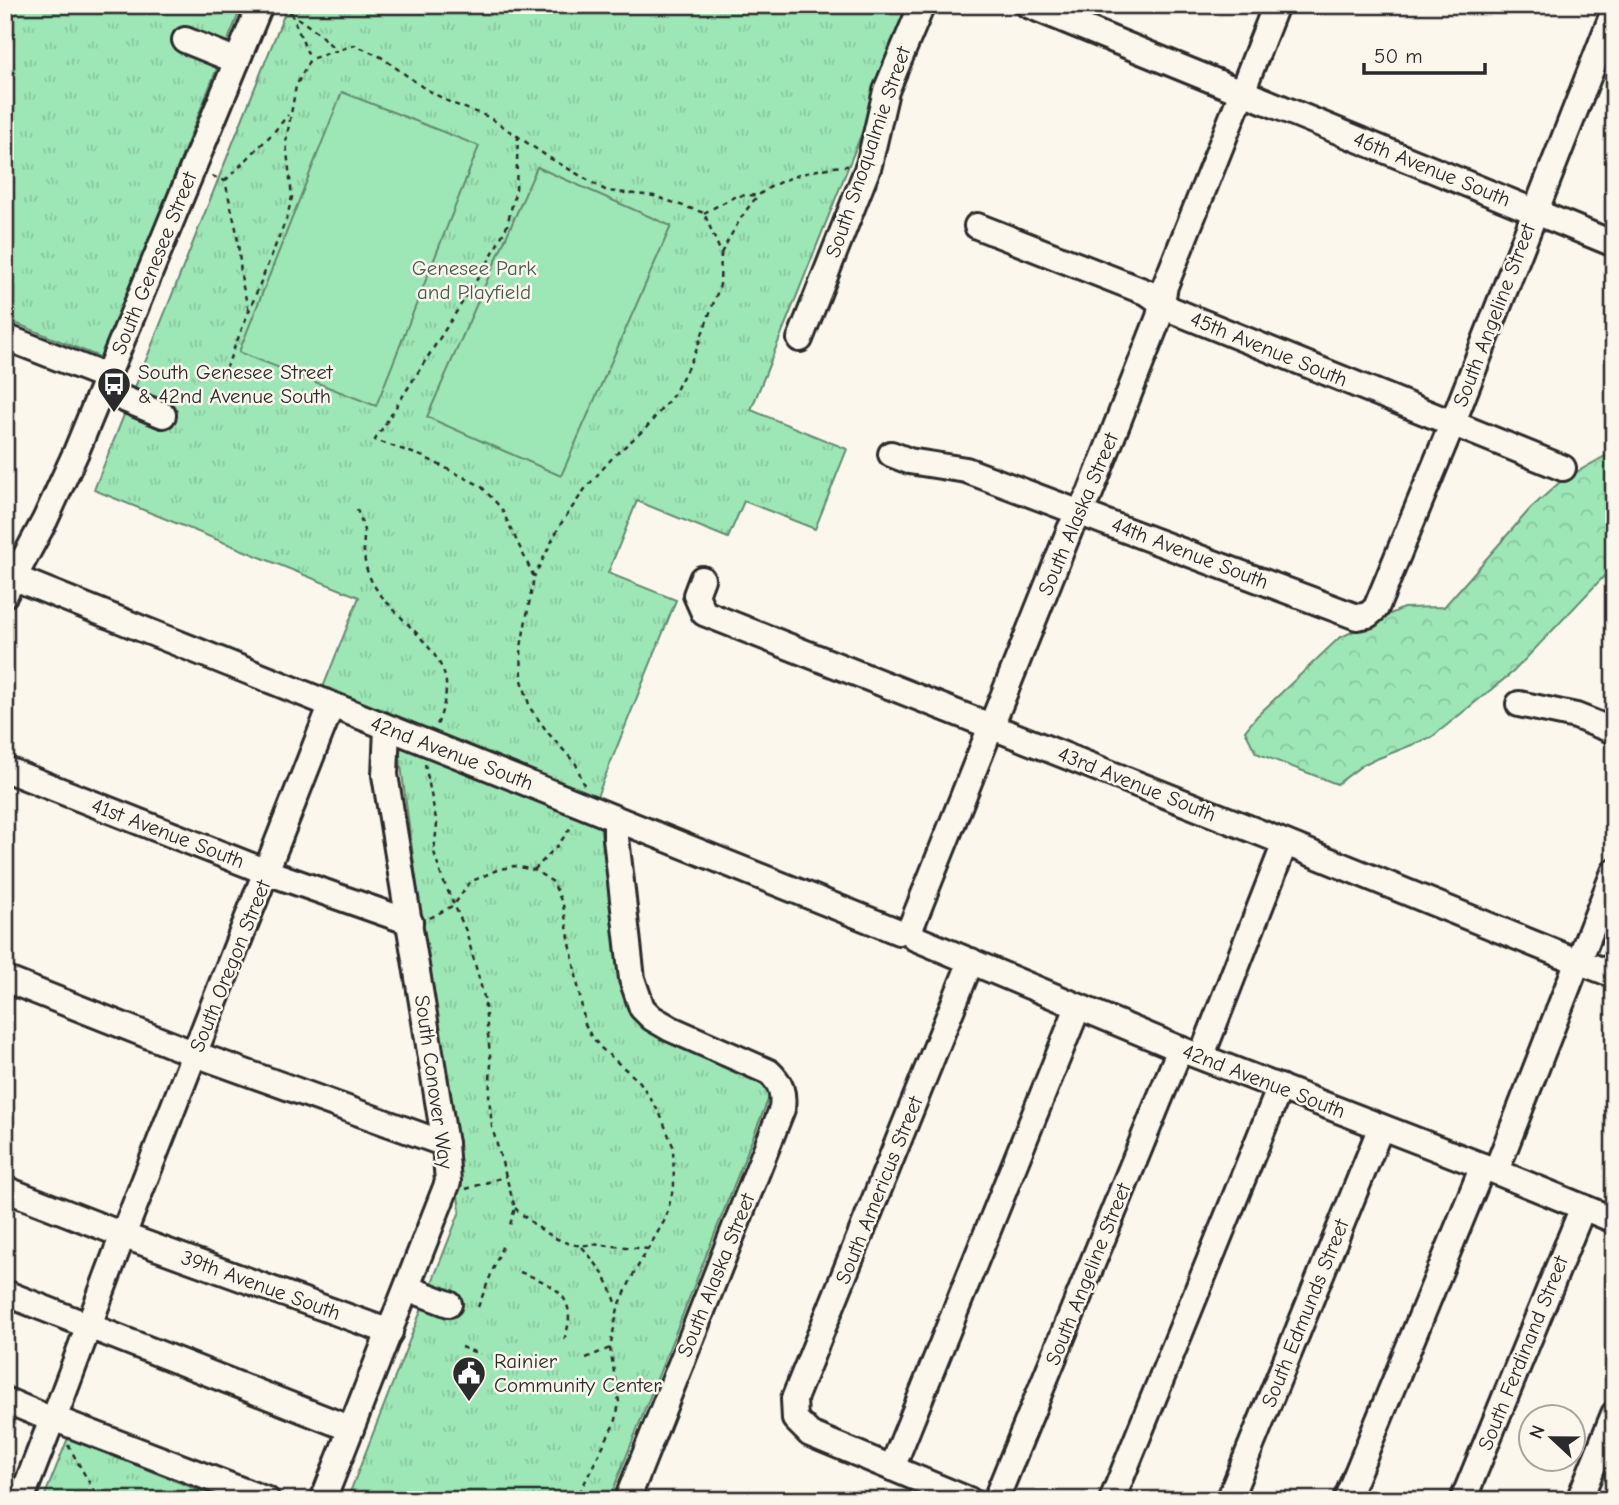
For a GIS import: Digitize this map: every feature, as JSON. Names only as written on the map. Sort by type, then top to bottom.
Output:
[{"type":"street","name":"South Genesee Street","points":[[8,582],[50,509],[105,384],[260,5]]},
{"type":"street","name":"South Snoqualmie Street","points":[[800,339],[869,165],[886,91],[922,5]]},
{"type":"street","name":"46th Avenue South","points":[[1028,5],[1614,244]]},
{"type":"street","name":"South Alaska Street","points":[[908,932],[1070,528],[1100,469],[1159,317],[1165,286],[1276,5]]},
{"type":"street","name":"South Angeline Street","points":[[1368,615],[1376,608],[1452,422],[1614,12]]},
{"type":"street","points":[[185,40],[237,61]]},
{"type":"street","name":"45th Avenue South","points":[[977,226],[1148,293],[1172,310],[1563,468]]},
{"type":"street","points":[[5,337],[105,384],[163,415]]},
{"type":"street","name":"44th Avenue South","points":[[891,454],[909,461],[966,470],[1357,617],[1368,615]]},
{"type":"street","name":"43rd Avenue South","points":[[702,579],[696,595],[704,613],[1614,975]]},
{"type":"street","name":"42nd Avenue South","points":[[8,582],[541,787],[617,820],[908,932],[1078,1007],[1614,1220]]},
{"type":"street","points":[[1518,704],[1576,716],[1614,731]]},
{"type":"street","name":"South Oregon Street","points":[[21,1500],[55,1423],[123,1235],[331,706]]},
{"type":"street","name":"South Conover Way","points":[[323,1500],[448,1182],[417,921],[385,775],[387,728]]},
{"type":"street","name":"41st Avenue South","points":[[5,769],[267,872],[417,921]]},
{"type":"street","name":"South Alaska Street","points":[[617,820],[616,838],[632,979],[642,1008],[652,1018],[671,1029],[769,1072],[782,1088],[782,1109],[627,1500]]},
{"type":"street","name":"South Angeline Street","points":[[993,1499],[1285,843]]},
{"type":"street","points":[[1346,1500],[1490,1169],[1614,872]]},
{"type":"street","name":"South Americus Street","points":[[892,1468],[810,1434],[795,1419],[794,1399],[971,961]]},
{"type":"street","points":[[5,979],[195,1054],[445,1144]]},
{"type":"street","points":[[969,1500],[892,1468],[1078,1007]]},
{"type":"street","points":[[1112,1500],[1280,1087]]},
{"type":"street","name":"South Edmunds Street","points":[[1228,1500],[1381,1127]]},
{"type":"street","name":"39th Avenue South","points":[[5,1189],[390,1332]]},
{"type":"street","name":"South Ferdinand Street","points":[[1463,1500],[1583,1207]]},
{"type":"street","points":[[407,1288],[449,1304]]},
{"type":"street","points":[[5,1293],[351,1429]]},
{"type":"street","points":[[5,1400],[55,1423],[267,1500]]},
{"type":"street","points":[[1579,1500],[1614,1415]]},
{"type":"path","points":[[279,5],[317,32],[335,49]]},
{"type":"path","points":[[291,13],[310,59]]},
{"type":"path","points":[[222,378],[287,217],[292,197],[286,142],[296,86],[310,59],[335,49],[355,45],[381,57],[424,88],[451,103],[489,117],[548,157],[607,191],[654,196],[704,213],[736,196],[758,195],[808,172],[835,166],[855,166]]},
{"type":"path","points":[[225,181],[290,113]]},
{"type":"path","points":[[518,135],[516,189],[507,226],[488,262],[375,440],[424,457],[481,486],[501,508],[534,577]]},
{"type":"path","points":[[212,176],[225,181]]},
{"type":"path","points":[[225,181],[237,233],[242,283],[249,311]]},
{"type":"path","points":[[721,253],[758,195]]},
{"type":"path","points":[[586,791],[576,764],[530,708],[522,680],[521,647],[534,577],[559,526],[585,489],[614,456],[646,428],[674,394],[696,351],[720,285],[721,253],[704,213]]},
{"type":"path","points":[[357,509],[365,534],[362,559],[374,586],[432,652],[441,668],[446,683],[442,712],[436,729]]},
{"type":"path","points":[[425,761],[437,824],[434,852],[472,949],[484,997],[491,1064],[489,1097],[492,1127],[515,1208],[510,1225]]},
{"type":"path","points":[[534,870],[559,844],[575,821]]},
{"type":"path","points":[[417,921],[454,905],[470,882],[497,870],[514,866],[534,870],[553,882],[564,905],[580,1004],[591,1036],[640,1082],[660,1114],[673,1146],[674,1185],[666,1218],[634,1273],[618,1308],[610,1348],[619,1402],[616,1420],[576,1500]]},
{"type":"path","points":[[460,1187],[467,1189],[507,1176]]},
{"type":"path","points":[[515,1208],[533,1225],[557,1239],[582,1247],[599,1266],[611,1286],[618,1308]]},
{"type":"path","points":[[478,1307],[504,1242]]},
{"type":"path","points":[[582,1247],[591,1244],[649,1249]]},
{"type":"path","points":[[520,1272],[550,1283],[566,1300],[570,1318],[564,1340]]},
{"type":"path","points":[[461,1347],[480,1354]]},
{"type":"path","points":[[586,1358],[610,1348]]},
{"type":"path","points":[[55,1423],[99,1500]]},
{"type":"path","points":[[507,1497],[515,1500]]},
{"type":"green space","points":[[5,5],[242,5],[102,358],[5,319]]},
{"type":"green space","name":"Genesee Park and Playfield","points":[[288,5],[913,5],[751,410],[847,449],[815,529],[744,501],[728,538],[637,501],[608,573],[676,600],[596,799],[627,1005],[644,1025],[662,1039],[773,1087],[609,1500],[347,1500],[460,1211],[395,720],[322,690],[359,597],[94,490]]},
{"type":"green space","points":[[342,92],[479,146],[376,406],[239,352]]},
{"type":"green space","points":[[537,167],[671,226],[561,476],[427,417]]},
{"type":"green space","points":[[1614,451],[1614,560],[1608,572],[1513,672],[1432,737],[1364,764],[1337,784],[1256,753],[1245,731],[1257,716],[1339,638],[1403,608],[1444,607],[1530,509],[1561,481]]},
{"type":"green space","points":[[68,1438],[223,1500],[43,1500]]},
{"type":"place","name":"South Genesee Street & 42nd Avenue South","points":[[114,414]]},
{"type":"place","name":"Rainier Community Center","points":[[469,1403]]}]
